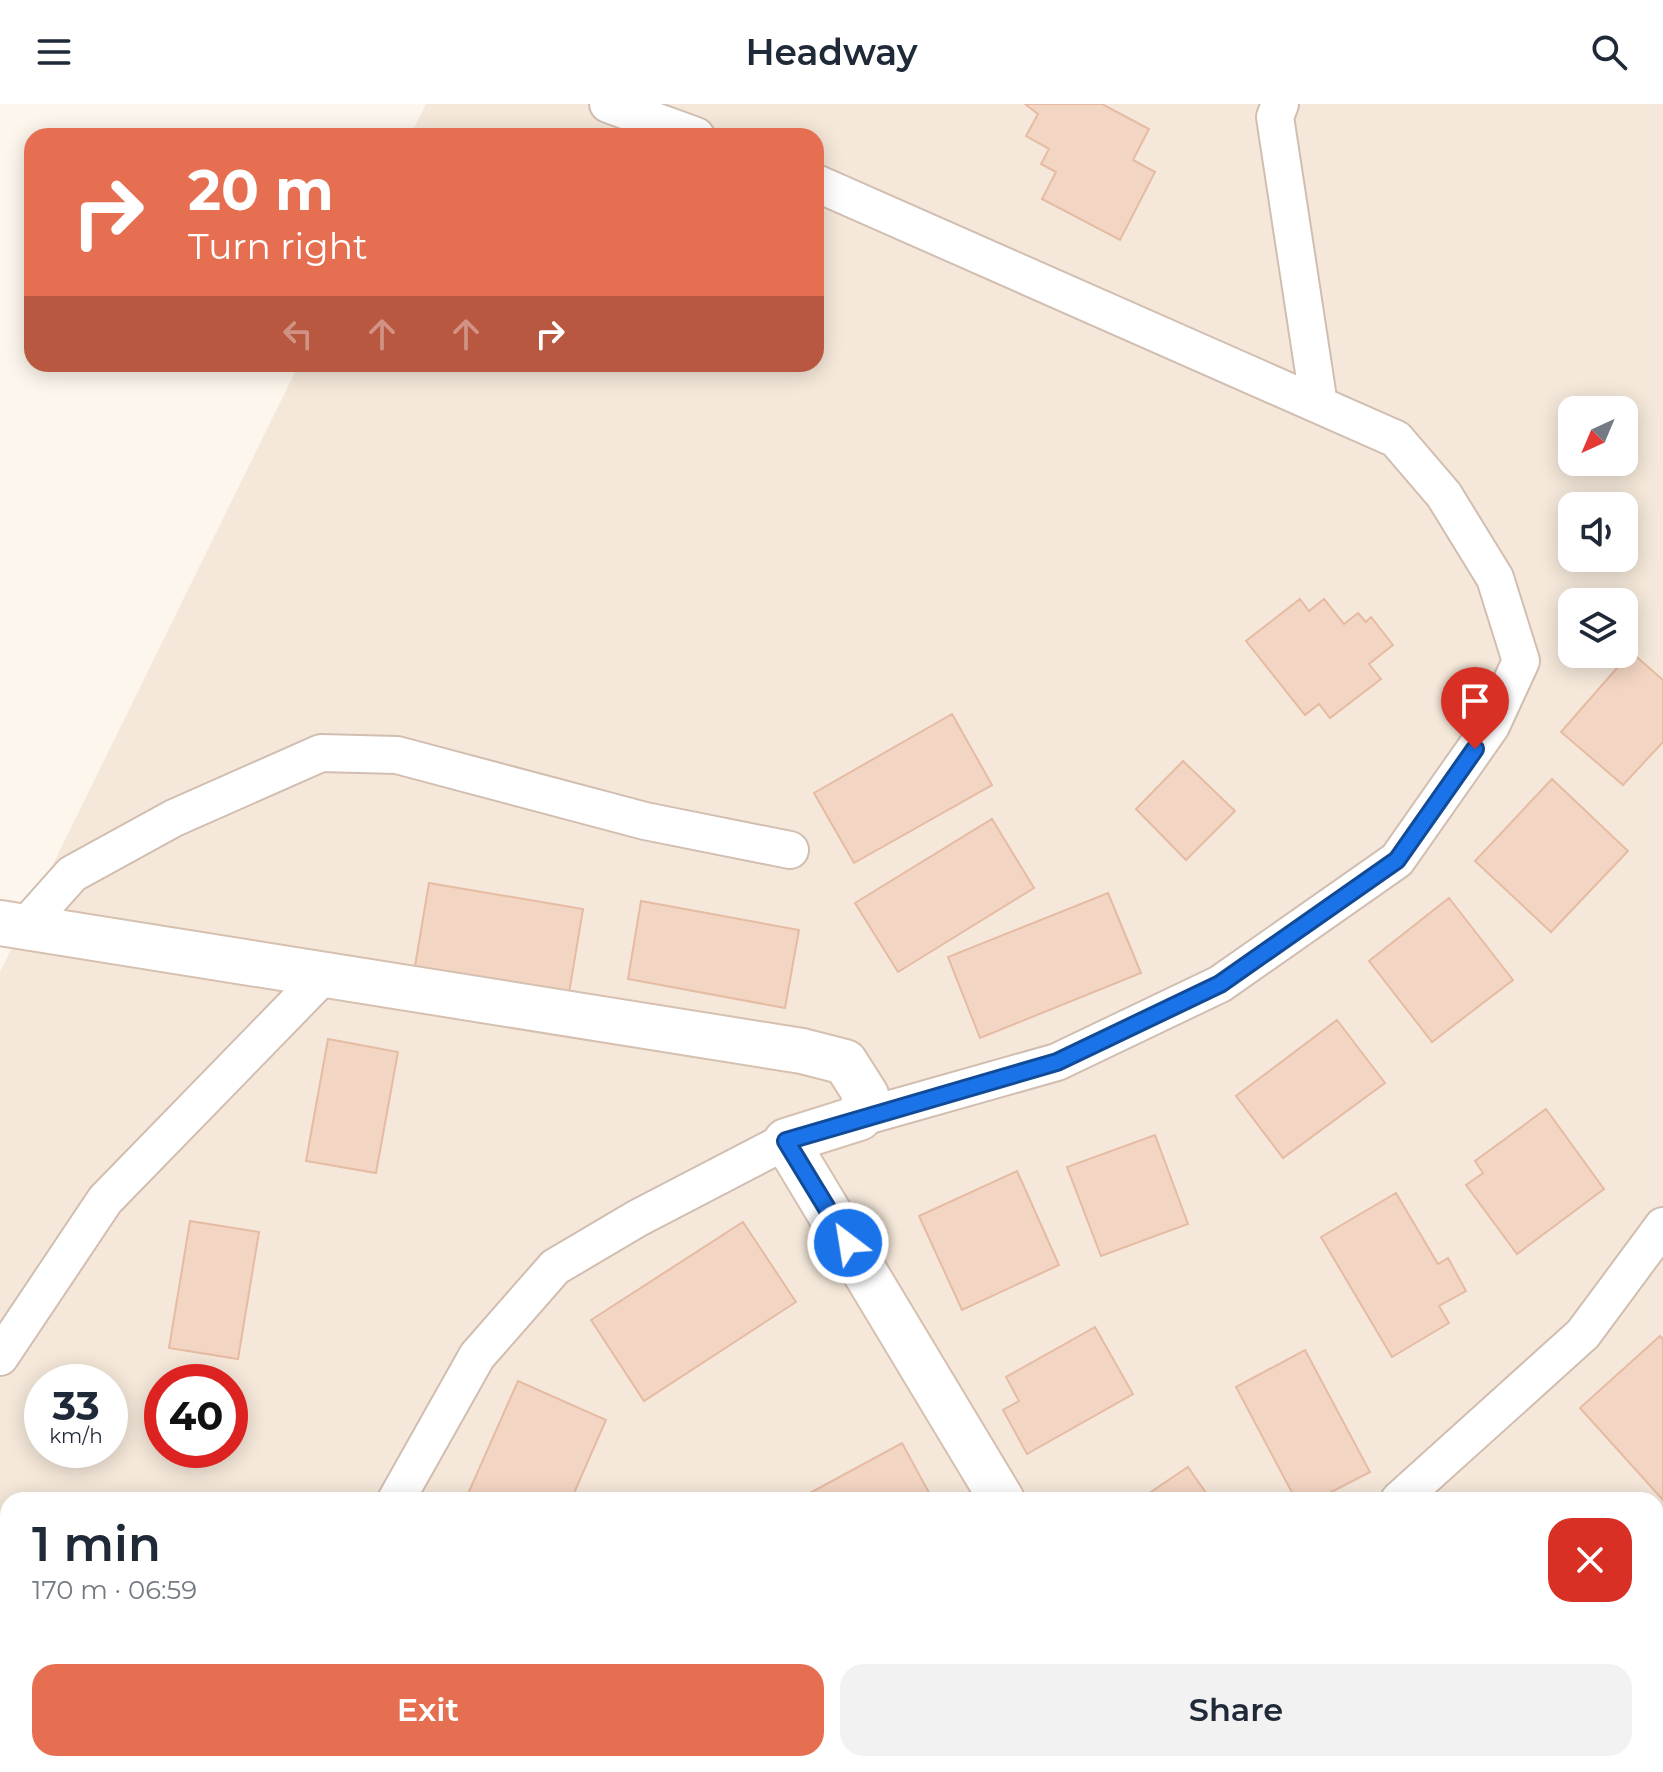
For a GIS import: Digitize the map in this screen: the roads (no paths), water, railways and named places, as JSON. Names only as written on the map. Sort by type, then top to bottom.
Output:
[{"type":"street","points":[[608,104],[674,128]]},
{"type":"street","points":[[1280,104],[1275,117],[1319,405]]},
{"type":"street","points":[[400,1492],[477,1356],[555,1267],[690,1189],[786,1141],[1057,1062],[1220,984],[1397,860],[1491,726],[1521,661],[1495,578],[1444,495],[1396,439],[824,187]]},
{"type":"street","points":[[11,926],[72,874],[174,818],[321,753],[397,755],[645,821],[790,850]]},
{"type":"street","points":[[11,926],[802,1051],[845,1062],[866,1095],[859,1118]]},
{"type":"street","points":[[0,1357],[105,1200],[323,976]]},
{"type":"street","points":[[786,1141],[997,1492]]},
{"type":"street","points":[[1408,1492],[1583,1334],[1663,1226]]}]
